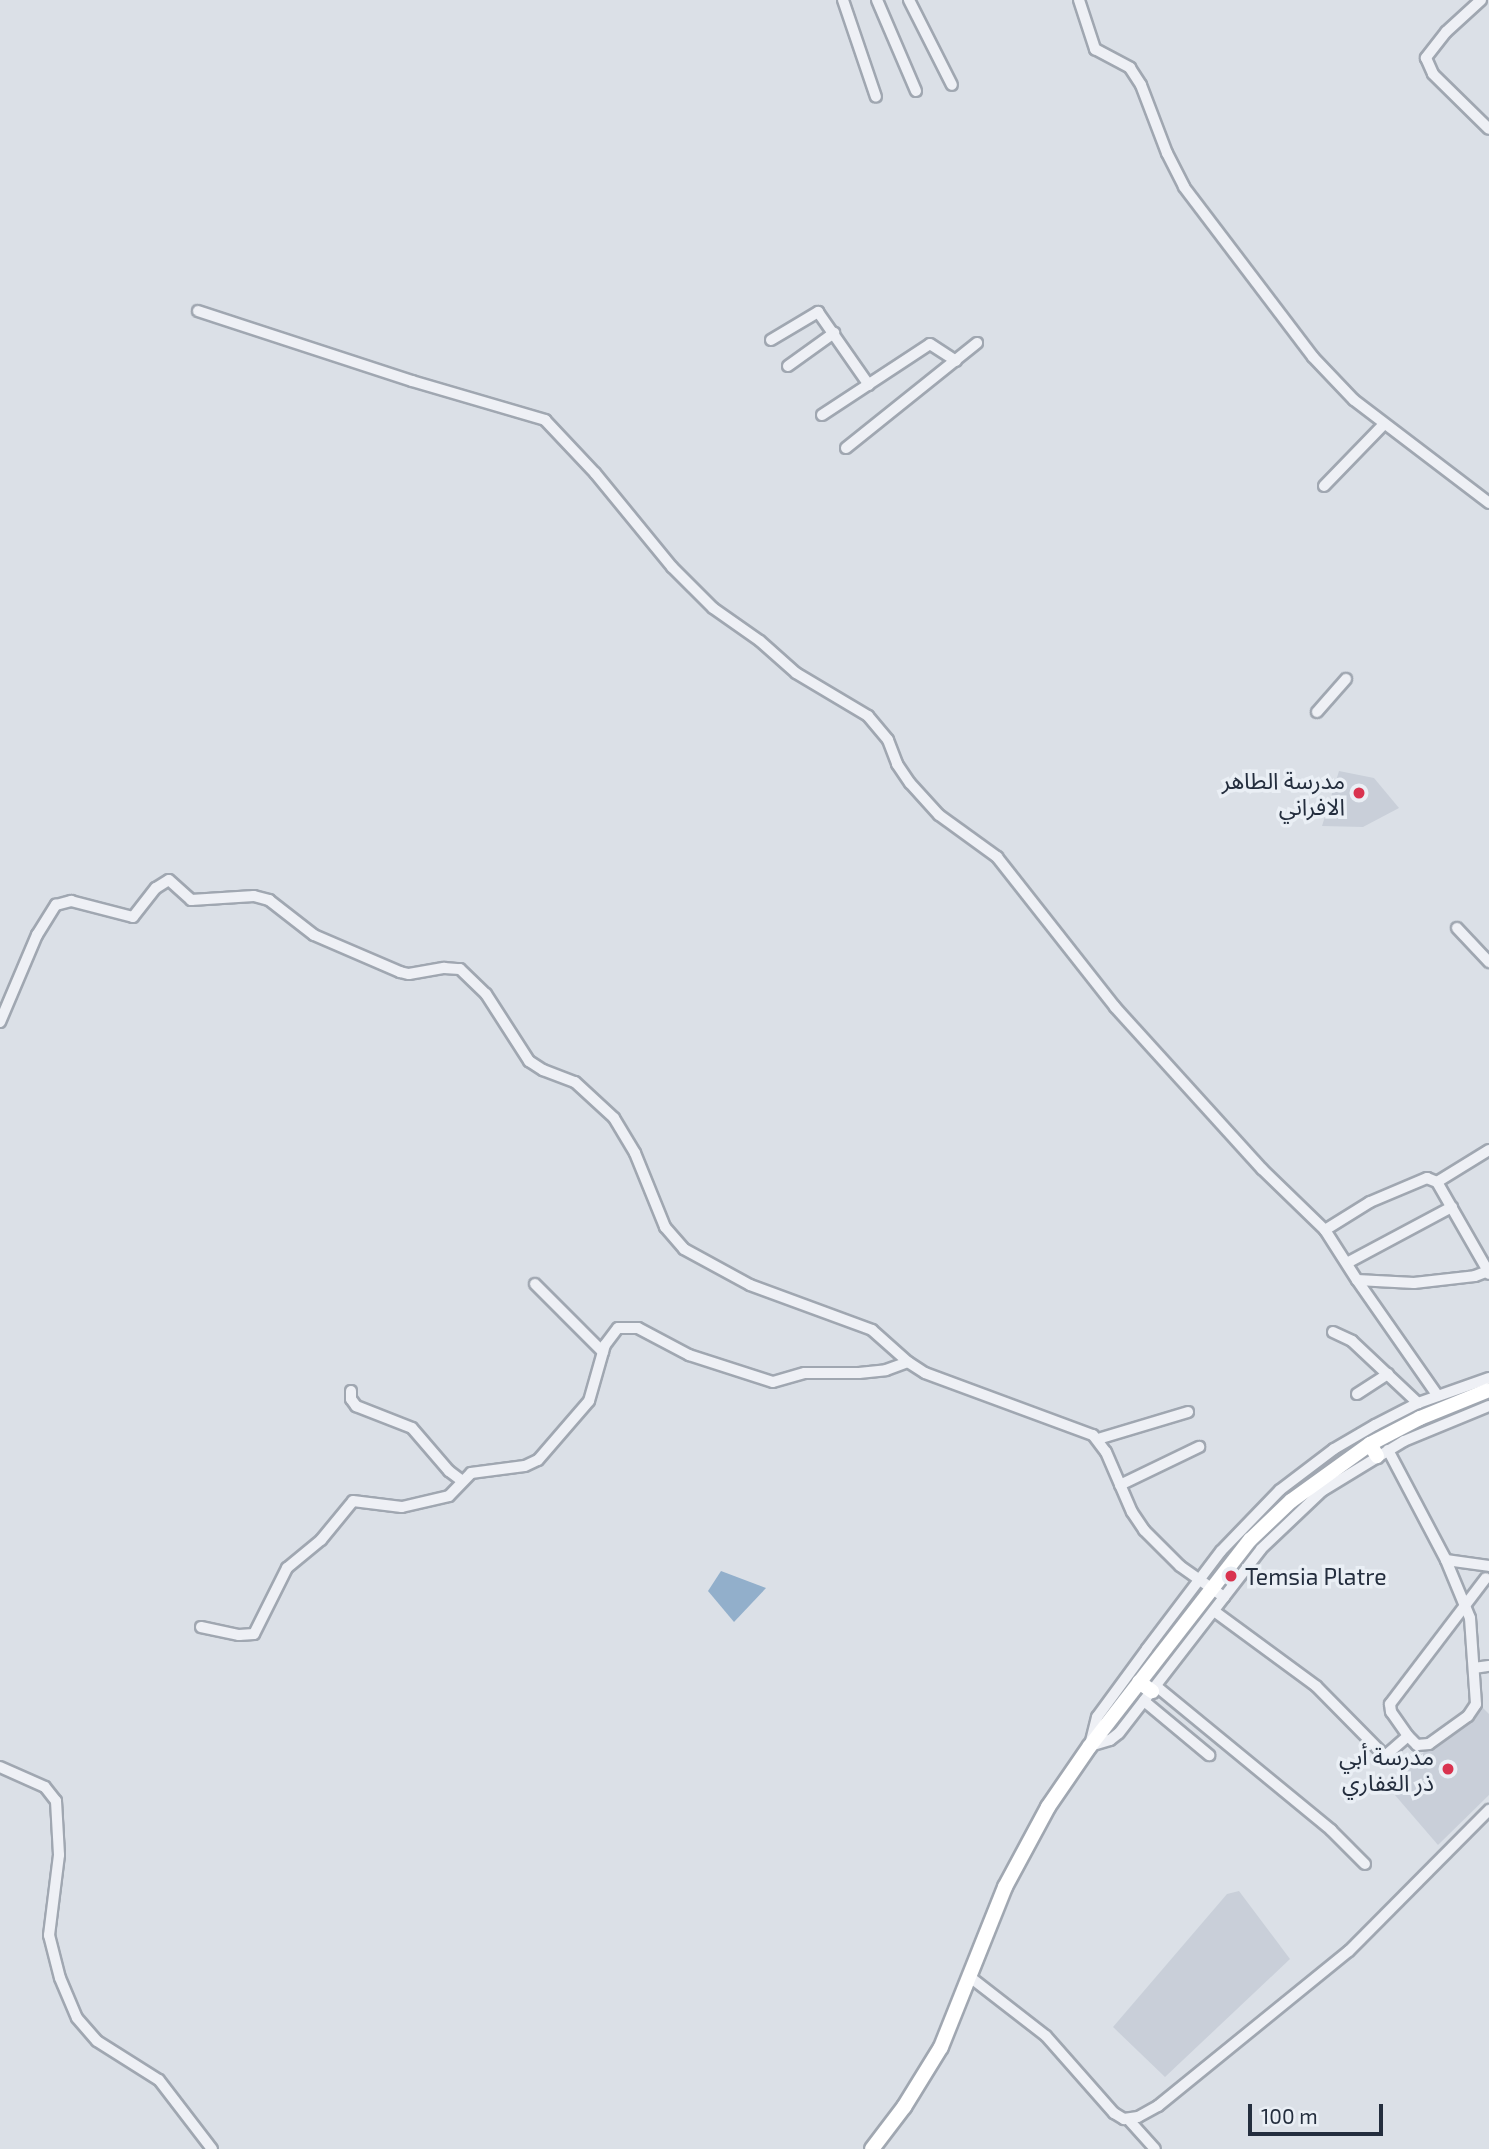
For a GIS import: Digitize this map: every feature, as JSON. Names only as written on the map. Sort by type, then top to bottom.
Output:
[{"type":"main road","points":[[872,2149],[924,2078],[970,1978],[1015,1865],[1048,1807],[1139,1682],[1218,1593],[1271,1519],[1324,1475],[1420,1418],[1489,1391]]},
{"type":"main road","points":[[1314,1463],[1324,1475]]},
{"type":"main road","points":[[1139,1682],[1151,1693]]},
{"type":"street","points":[[843,0],[876,97]]},
{"type":"street","points":[[877,0],[916,91]]},
{"type":"street","points":[[909,0],[952,85]]},
{"type":"street","points":[[1079,0],[1092,44],[1102,54],[1130,68],[1135,75],[1176,173],[1215,231],[1313,357],[1348,395],[1489,503]]},
{"type":"street","points":[[1481,0],[1446,32],[1426,58],[1433,74],[1489,130]]},
{"type":"street","points":[[198,312],[412,381],[545,420],[595,473],[672,567],[713,608],[760,641],[796,673],[868,716],[888,740],[897,764],[910,783],[939,815],[990,850],[1033,900],[1115,1007],[1270,1178],[1325,1230],[1438,1396]]},
{"type":"street","points":[[771,340],[818,312],[869,385]]},
{"type":"street","points":[[788,366],[834,333]]},
{"type":"street","points":[[846,448],[977,343]]},
{"type":"street","points":[[822,415],[930,344],[956,361]]},
{"type":"street","points":[[1324,486],[1384,424]]},
{"type":"street","points":[[1317,712],[1346,679]]},
{"type":"street","points":[[0,1022],[37,935],[57,905],[71,901],[133,917],[156,888],[169,880],[191,900],[254,896],[269,901],[314,935],[400,972],[416,974],[457,968],[486,994],[529,1060],[543,1070],[575,1082],[614,1118],[635,1153],[665,1227],[684,1249],[750,1285],[872,1330],[908,1362],[934,1377],[1019,1409],[1086,1430],[1098,1439],[1132,1512],[1144,1530],[1167,1555],[1218,1593]]},
{"type":"street","points":[[1457,928],[1489,962]]},
{"type":"street","points":[[1437,1182],[1489,1150]]},
{"type":"street","points":[[1325,1230],[1370,1202],[1427,1178],[1437,1182],[1488,1273],[1414,1283],[1357,1280]]},
{"type":"street","points":[[1347,1263],[1452,1207]]},
{"type":"street","points":[[535,1284],[603,1352]]},
{"type":"street","points":[[201,1627],[239,1635],[254,1634],[287,1568],[321,1541],[353,1502],[396,1508],[449,1496],[461,1480],[471,1473],[525,1466],[538,1460],[589,1401],[595,1388],[603,1352],[613,1332],[630,1326],[689,1355],[773,1382],[812,1372],[859,1373],[886,1370],[908,1362]]},
{"type":"street","points":[[1333,1332],[1352,1341],[1418,1404]]},
{"type":"street","points":[[1357,1394],[1388,1374]]},
{"type":"street","points":[[1090,1746],[1110,1740],[1119,1733],[1214,1611],[1218,1593],[1301,1510],[1418,1404],[1489,1378]]},
{"type":"street","points":[[351,1391],[351,1399],[356,1406],[412,1428],[449,1471],[461,1480]]},
{"type":"street","points":[[1090,1746],[1097,1717],[1199,1579],[1240,1529],[1314,1463],[1424,1431],[1489,1406]]},
{"type":"street","points":[[1098,1439],[1188,1412]]},
{"type":"street","points":[[1120,1485],[1199,1447]]},
{"type":"street","points":[[1371,1447],[1446,1560],[1466,1602],[1477,1698],[1473,1711],[1425,1746],[1418,1745],[1391,1712],[1390,1704],[1466,1602],[1488,1577]]},
{"type":"street","points":[[1446,1560],[1489,1566]]},
{"type":"street","points":[[1214,1611],[1316,1686],[1382,1756],[1408,1736]]},
{"type":"street","points":[[1474,1668],[1489,1666]]},
{"type":"street","points":[[1151,1693],[1209,1755]]},
{"type":"street","points":[[1151,1693],[1331,1830],[1365,1864]]},
{"type":"street","points":[[0,1767],[45,1787],[56,1801],[59,1855],[49,1935],[60,1978],[77,2018],[97,2041],[159,2080],[212,2149]]},
{"type":"street","points":[[1128,2119],[1158,2106],[1349,1951],[1489,1810]]},
{"type":"street","points":[[970,1978],[1046,2036],[1080,2071],[1107,2107],[1119,2117],[1128,2119],[1155,2149]]},
{"type":"shaded area","name":"مدرسة الطاهر الافراني","points":[[1339,771],[1374,778],[1399,808],[1363,827],[1322,826]]},
{"type":"shaded area","name":"مدرسة أبي ذر الغفاري","points":[[1483,1708],[1489,1714],[1489,1795],[1438,1845],[1388,1787],[1425,1751]]},
{"type":"shaded area","points":[[1239,1891],[1290,1959],[1165,2077],[1113,2027],[1227,1894]]},
{"type":"water","points":[[721,1571],[766,1588],[734,1622],[708,1591]]},
{"type":"place","name":"مدرسة الطاهر الافراني","points":[[1359,793]]},
{"type":"place","name":"Temsia Platre","points":[[1231,1576]]},
{"type":"place","name":"مدرسة أبي ذر الغفاري","points":[[1448,1769]]}]
